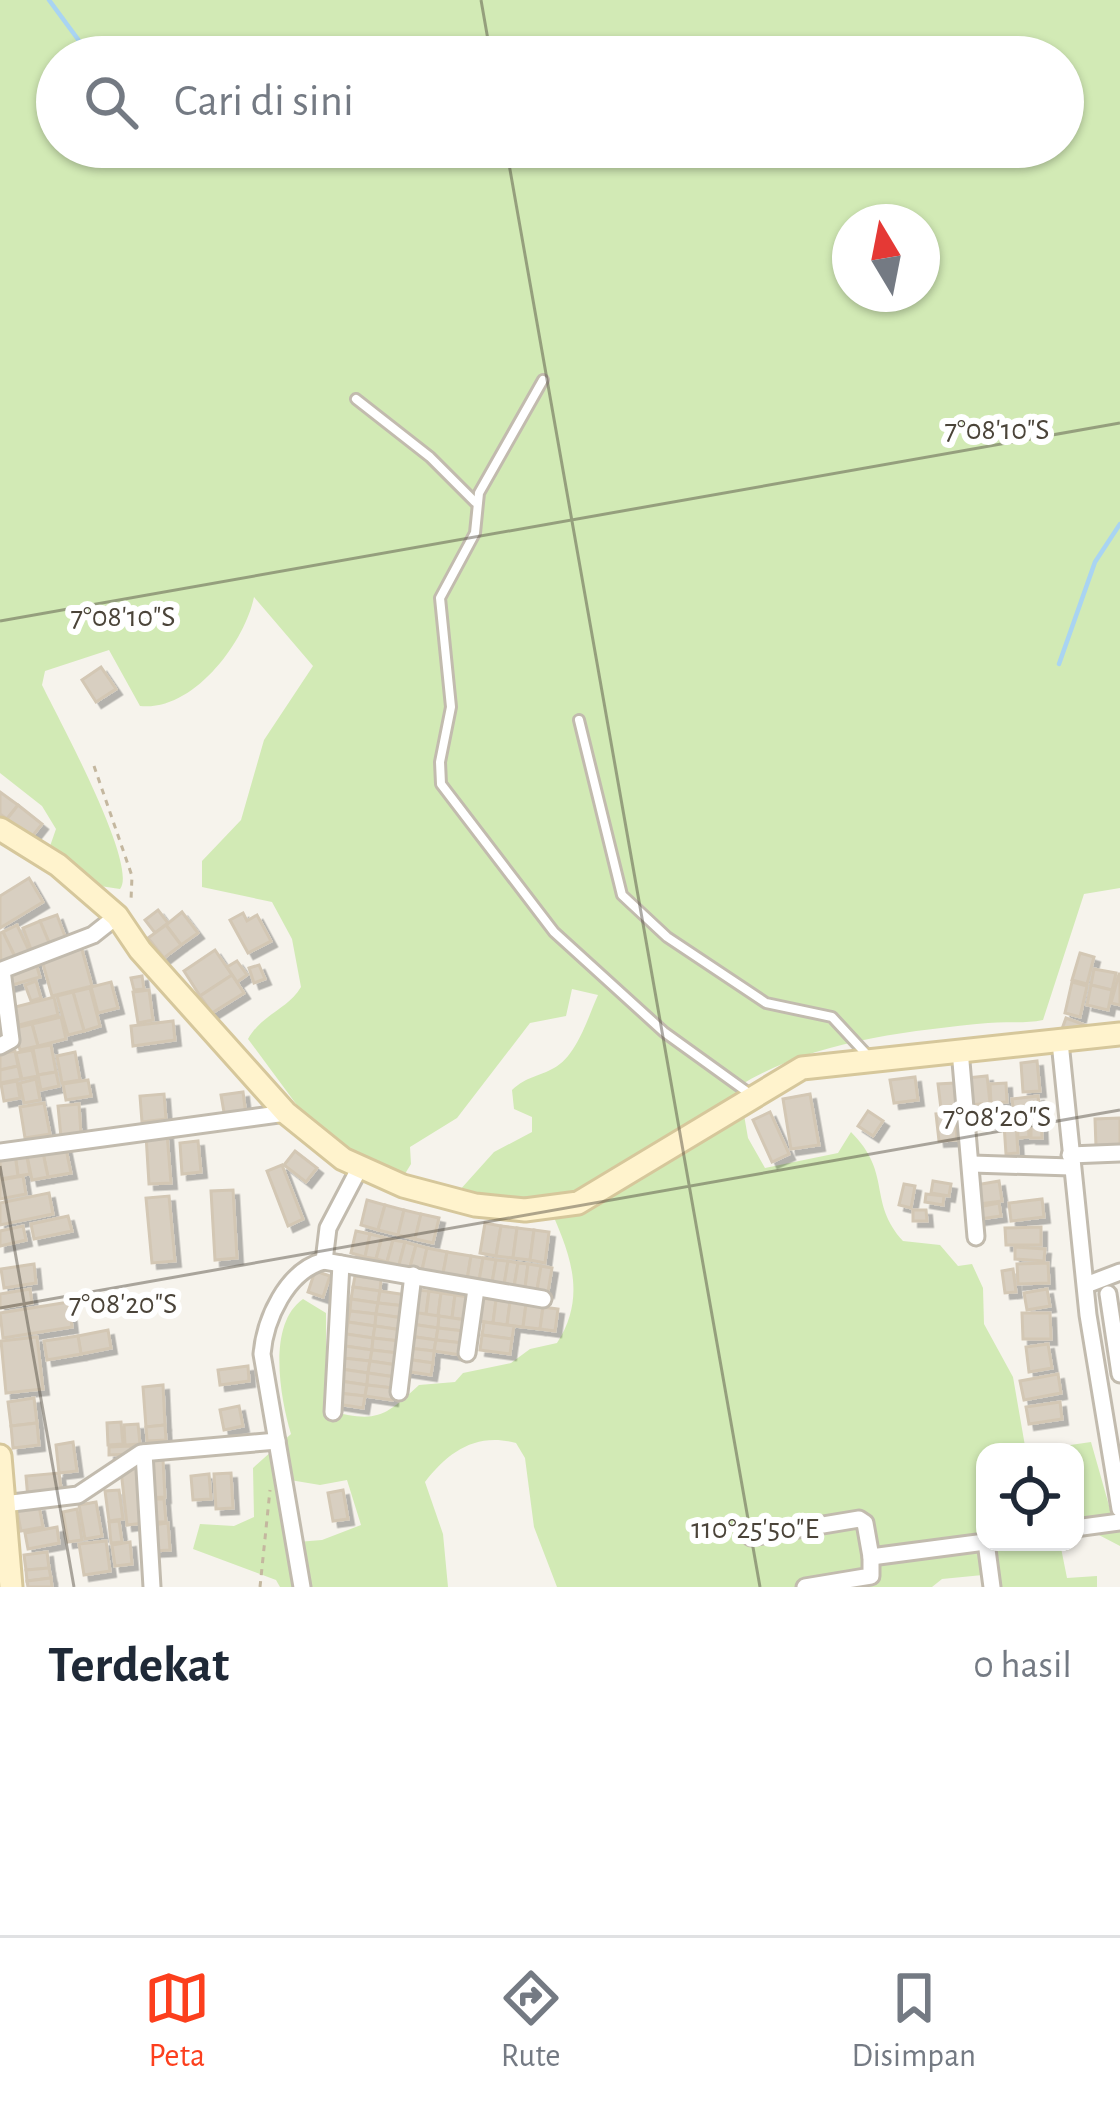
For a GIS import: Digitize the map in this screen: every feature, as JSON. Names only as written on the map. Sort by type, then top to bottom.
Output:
[{"type":"main road","points":[[0,829],[58,865],[117,916],[140,950],[286,1113],[343,1159],[403,1186],[475,1205],[525,1210],[578,1203],[751,1094],[802,1069],[1120,1034]]},
{"type":"main road","points":[[0,1456],[8,1585]]},
{"type":"street","points":[[0,1046],[11,1040],[2,970],[93,935],[117,916]]},
{"type":"street","points":[[1060,1042],[1098,1383],[1114,1442],[1120,1509]]},
{"type":"street","points":[[960,1050],[976,1237]]},
{"type":"street","points":[[0,1152],[286,1113]]},
{"type":"street","points":[[972,1164],[1070,1161],[1120,1153]]},
{"type":"street","points":[[333,1412],[328,1228],[360,1167]]},
{"type":"street","points":[[302,1587],[262,1354],[265,1325],[286,1291],[332,1263],[543,1299]]},
{"type":"street","points":[[1086,1285],[1120,1272]]},
{"type":"street","points":[[399,1392],[413,1276]]},
{"type":"street","points":[[467,1353],[476,1289]]},
{"type":"street","points":[[1098,1383],[1120,1377],[1108,1294]]},
{"type":"street","points":[[4,1504],[68,1499],[144,1453],[277,1441]]},
{"type":"street","points":[[144,1453],[152,1587]]},
{"type":"street","points":[[751,1537],[862,1519],[871,1576],[805,1587]]},
{"type":"street","points":[[1084,1527],[1120,1522]]},
{"type":"street","points":[[871,1557],[976,1543]]},
{"type":"street","points":[[987,1551],[992,1587]]},
{"type":"lane","points":[[543,380],[476,503],[475,533],[440,598],[451,706],[438,773],[446,795],[554,932],[664,1032],[751,1094]]},
{"type":"lane","points":[[356,399],[430,457],[476,503]]},
{"type":"lane","points":[[579,720],[622,895],[667,937],[766,1003],[832,1017],[870,1058]]},
{"type":"path","points":[[94,766],[135,889],[117,916]]},
{"type":"path","points":[[260,1587],[271,1480]]},
{"type":"green space","points":[[0,0],[1120,0],[1120,888],[1084,894],[1043,1020],[956,1026],[859,1041],[796,1059],[739,1086],[748,1138],[765,1168],[838,1153],[851,1132],[872,1161],[886,1213],[903,1241],[940,1245],[958,1266],[972,1264],[983,1288],[984,1324],[1013,1377],[1024,1443],[976,1443],[976,1551],[1062,1551],[1067,1578],[1097,1576],[1097,1587],[1002,1587],[993,1574],[942,1579],[932,1587],[557,1587],[534,1527],[525,1458],[516,1443],[502,1440],[464,1447],[425,1482],[443,1534],[448,1587],[280,1587],[276,1580],[193,1549],[200,1524],[234,1526],[254,1517],[253,1468],[291,1434],[280,1382],[280,1343],[284,1325],[303,1299],[326,1313],[326,1410],[343,1414],[378,1415],[419,1385],[455,1382],[463,1373],[511,1363],[530,1349],[557,1343],[572,1307],[572,1272],[547,1201],[497,1200],[459,1191],[494,1152],[532,1132],[532,1117],[514,1109],[512,1090],[569,1055],[598,995],[572,989],[566,1016],[530,1023],[457,1118],[410,1147],[411,1164],[403,1177],[339,1148],[302,1112],[248,1039],[301,987],[292,939],[272,902],[202,887],[202,861],[241,820],[264,740],[313,666],[254,597],[240,634],[214,671],[179,698],[160,705],[140,706],[109,650],[45,671],[42,685],[94,790],[118,852],[123,875],[120,889],[100,886],[49,849],[56,829],[42,806],[0,773]],"holes":[[[290,1480],[320,1485],[347,1480],[361,1525],[322,1540],[285,1543]]]},
{"type":"green space","points":[[1091,1442],[1110,1509],[1120,1514],[1120,1546],[1097,1534],[1084,1535],[1084,1443]]},
{"type":"building","points":[[101,667],[116,689],[96,702],[82,680]]},
{"type":"building","points":[[0,792],[18,805],[7,819],[0,814]]},
{"type":"building","points":[[18,805],[42,824],[31,838],[7,819]]},
{"type":"building","points":[[29,878],[43,902],[0,928],[0,896]]},
{"type":"building","points":[[158,910],[168,923],[155,933],[145,920]]},
{"type":"building","points":[[182,912],[198,933],[181,945],[166,925]]},
{"type":"building","points":[[243,913],[247,921],[257,915],[271,941],[248,953],[230,920]]},
{"type":"building","points":[[57,915],[66,939],[50,945],[40,921]]},
{"type":"building","points":[[40,921],[50,945],[32,952],[23,928]]},
{"type":"building","points":[[17,925],[31,955],[17,961],[3,932]]},
{"type":"building","points":[[166,925],[181,945],[164,958],[148,938]]},
{"type":"building","points":[[0,933],[17,961],[1,969]]},
{"type":"building","points":[[81,946],[92,986],[52,996],[41,957]]},
{"type":"building","points":[[215,950],[232,975],[200,996],[184,971]]},
{"type":"building","points":[[1080,953],[1094,957],[1087,984],[1072,980]]},
{"type":"building","points":[[35,960],[40,977],[9,986],[4,969]]},
{"type":"building","points":[[237,961],[247,975],[237,982],[227,967]]},
{"type":"building","points":[[259,965],[265,979],[254,983],[249,968]]},
{"type":"building","points":[[1094,969],[1116,973],[1112,990],[1091,985]]},
{"type":"building","points":[[1120,974],[1120,1005],[1111,1003]]},
{"type":"building","points":[[232,975],[244,993],[212,1013],[200,996]]},
{"type":"building","points":[[142,976],[144,989],[134,990],[131,978]]},
{"type":"building","points":[[36,981],[41,998],[31,1001],[25,985]]},
{"type":"building","points":[[111,982],[118,1008],[98,1013],[91,987]]},
{"type":"building","points":[[1072,982],[1087,986],[1080,1017],[1065,1013]]},
{"type":"building","points":[[1091,985],[1112,990],[1108,1010],[1087,1005]]},
{"type":"building","points":[[90,988],[100,1026],[84,1031],[73,992]]},
{"type":"building","points":[[149,990],[153,1020],[138,1023],[133,992]]},
{"type":"building","points":[[73,992],[84,1031],[68,1035],[57,996]]},
{"type":"building","points":[[54,997],[58,1015],[19,1025],[15,1007]]},
{"type":"building","points":[[61,1017],[66,1039],[38,1046],[32,1024]]},
{"type":"building","points":[[1066,1018],[1085,1025],[1080,1036],[1062,1029]]},
{"type":"building","points":[[173,1021],[175,1040],[133,1046],[131,1026]]},
{"type":"building","points":[[32,1024],[38,1046],[20,1050],[15,1028]]},
{"type":"building","points":[[51,1045],[56,1072],[38,1075],[33,1048]]},
{"type":"building","points":[[32,1050],[38,1076],[22,1079],[16,1053]]},
{"type":"building","points":[[15,1051],[18,1066],[0,1070],[0,1054]]},
{"type":"building","points":[[75,1052],[80,1080],[62,1083],[57,1056]]},
{"type":"building","points":[[1037,1061],[1040,1091],[1023,1092],[1021,1063]]},
{"type":"building","points":[[18,1066],[21,1079],[0,1083],[0,1070]]},
{"type":"building","points":[[56,1072],[59,1086],[41,1090],[38,1075]]},
{"type":"building","points":[[987,1076],[990,1103],[969,1105],[966,1078]]},
{"type":"building","points":[[915,1077],[918,1100],[894,1103],[890,1080]]},
{"type":"building","points":[[36,1079],[40,1100],[24,1103],[20,1083]]},
{"type":"building","points":[[88,1080],[91,1096],[66,1100],[63,1084]]},
{"type":"building","points":[[17,1081],[20,1098],[4,1101],[1,1084]]},
{"type":"building","points":[[954,1083],[957,1108],[941,1109],[938,1084]]},
{"type":"building","points":[[1006,1083],[1007,1102],[991,1103],[990,1084]]},
{"type":"building","points":[[243,1092],[246,1115],[225,1118],[221,1095]]},
{"type":"building","points":[[164,1094],[166,1119],[142,1122],[140,1096]]},
{"type":"building","points":[[810,1094],[819,1145],[791,1149],[783,1099]]},
{"type":"building","points":[[1038,1096],[1040,1112],[1014,1115],[1012,1099]]},
{"type":"building","points":[[44,1103],[50,1134],[25,1138],[20,1107]]},
{"type":"building","points":[[79,1104],[81,1135],[61,1137],[58,1106]]},
{"type":"building","points":[[991,1106],[1007,1110],[1003,1125],[987,1122]]},
{"type":"building","points":[[868,1111],[883,1121],[873,1136],[858,1126]]},
{"type":"building","points":[[770,1112],[789,1154],[772,1162],[753,1120]]},
{"type":"building","points":[[955,1113],[957,1140],[939,1141],[936,1114]]},
{"type":"building","points":[[1031,1115],[1041,1115],[1042,1138],[1031,1138]]},
{"type":"building","points":[[1028,1116],[1029,1137],[1018,1138],[1017,1117]]},
{"type":"building","points":[[1120,1118],[1120,1146],[1096,1147],[1095,1119]]},
{"type":"building","points":[[1016,1123],[1018,1153],[1006,1154],[1004,1124]]},
{"type":"building","points":[[167,1133],[171,1183],[149,1184],[146,1135]]},
{"type":"building","points":[[198,1141],[201,1172],[182,1174],[180,1143]]},
{"type":"building","points":[[65,1144],[71,1173],[48,1177],[42,1148]]},
{"type":"building","points":[[42,1148],[48,1177],[32,1180],[26,1151]]},
{"type":"building","points":[[295,1151],[317,1168],[306,1182],[284,1165]]},
{"type":"building","points":[[26,1152],[30,1174],[18,1176],[15,1154]]},
{"type":"building","points":[[15,1154],[18,1176],[0,1179],[0,1156]]},
{"type":"building","points":[[282,1165],[303,1219],[288,1226],[267,1171]]},
{"type":"building","points":[[23,1176],[26,1194],[0,1199],[0,1180]]},
{"type":"building","points":[[933,1181],[951,1184],[949,1196],[931,1193]]},
{"type":"building","points":[[999,1181],[1002,1201],[979,1204],[976,1185]]},
{"type":"building","points":[[904,1184],[915,1186],[911,1208],[899,1205]]},
{"type":"building","points":[[233,1190],[237,1258],[215,1260],[211,1191]]},
{"type":"building","points":[[49,1193],[53,1214],[0,1225],[0,1203]]},
{"type":"building","points":[[926,1194],[944,1196],[943,1205],[925,1202]]},
{"type":"building","points":[[169,1196],[175,1261],[152,1263],[146,1198]]},
{"type":"building","points":[[1042,1199],[1044,1217],[1011,1221],[1009,1203]]},
{"type":"building","points":[[367,1200],[385,1205],[378,1230],[361,1225]]},
{"type":"building","points":[[999,1203],[1001,1216],[980,1219],[978,1207]]},
{"type":"building","points":[[385,1205],[404,1210],[398,1235],[378,1230]]},
{"type":"building","points":[[404,1210],[421,1214],[415,1239],[398,1235]]},
{"type":"building","points":[[913,1210],[926,1210],[927,1221],[913,1221]]},
{"type":"building","points":[[421,1214],[439,1218],[433,1243],[415,1239]]},
{"type":"building","points":[[68,1216],[72,1231],[34,1239],[31,1224]]},
{"type":"building","points":[[485,1223],[501,1226],[496,1256],[480,1253]]},
{"type":"building","points":[[23,1226],[26,1240],[0,1246],[0,1231]]},
{"type":"building","points":[[501,1226],[517,1228],[513,1258],[496,1256]]},
{"type":"building","points":[[1041,1227],[1041,1245],[1006,1245],[1005,1228]]},
{"type":"building","points":[[517,1228],[534,1230],[530,1260],[513,1258]]},
{"type":"building","points":[[534,1230],[549,1232],[545,1263],[530,1260]]},
{"type":"building","points":[[356,1231],[370,1234],[365,1257],[351,1253]]},
{"type":"building","points":[[370,1234],[382,1237],[376,1259],[365,1257]]},
{"type":"building","points":[[382,1237],[393,1240],[387,1262],[376,1259]]},
{"type":"building","points":[[393,1240],[405,1242],[399,1265],[387,1262]]},
{"type":"building","points":[[405,1242],[416,1245],[410,1267],[399,1265]]},
{"type":"building","points":[[416,1245],[427,1248],[422,1270],[410,1267]]},
{"type":"building","points":[[1015,1247],[1045,1249],[1044,1261],[1015,1259]]},
{"type":"building","points":[[427,1248],[447,1252],[443,1274],[422,1270]]},
{"type":"building","points":[[447,1252],[471,1256],[467,1280],[443,1274]]},
{"type":"building","points":[[471,1256],[483,1258],[479,1281],[467,1280]]},
{"type":"building","points":[[483,1258],[496,1260],[492,1283],[479,1281]]},
{"type":"building","points":[[496,1260],[508,1261],[504,1285],[492,1283]]},
{"type":"building","points":[[508,1261],[518,1263],[514,1287],[504,1285]]},
{"type":"building","points":[[518,1263],[528,1264],[525,1288],[514,1287]]},
{"type":"building","points":[[1048,1263],[1049,1283],[1018,1284],[1017,1264]]},
{"type":"building","points":[[34,1264],[36,1283],[4,1288],[1,1269]]},
{"type":"building","points":[[528,1264],[541,1266],[537,1290],[525,1288]]},
{"type":"building","points":[[541,1266],[552,1268],[548,1292],[537,1290]]},
{"type":"building","points":[[1013,1269],[1016,1292],[1005,1293],[1002,1271]]},
{"type":"building","points":[[315,1271],[330,1276],[323,1297],[308,1292]]},
{"type":"building","points":[[355,1276],[381,1279],[380,1291],[353,1287]]},
{"type":"building","points":[[353,1287],[380,1291],[378,1303],[351,1299]]},
{"type":"building","points":[[30,1289],[32,1303],[0,1308],[0,1294]]},
{"type":"building","points":[[1047,1289],[1050,1306],[1027,1310],[1024,1293]]},
{"type":"building","points":[[416,1290],[429,1291],[426,1315],[412,1312]]},
{"type":"building","points":[[380,1291],[407,1295],[405,1306],[378,1303]]},
{"type":"building","points":[[429,1291],[441,1293],[438,1316],[426,1315]]},
{"type":"building","points":[[441,1293],[455,1295],[452,1318],[438,1316]]},
{"type":"building","points":[[455,1295],[469,1297],[466,1320],[452,1318]]},
{"type":"building","points":[[481,1298],[496,1300],[493,1323],[478,1321]]},
{"type":"building","points":[[351,1299],[378,1303],[376,1314],[350,1311]]},
{"type":"building","points":[[496,1300],[510,1302],[507,1325],[493,1323]]},
{"type":"building","points":[[69,1302],[72,1327],[3,1338],[0,1313]]},
{"type":"building","points":[[510,1302],[526,1304],[523,1327],[507,1325]]},
{"type":"building","points":[[378,1303],[405,1306],[403,1318],[376,1314]]},
{"type":"building","points":[[526,1304],[543,1307],[540,1329],[523,1327]]},
{"type":"building","points":[[543,1307],[558,1309],[555,1331],[540,1329]]},
{"type":"building","points":[[350,1311],[376,1314],[375,1326],[348,1322]]},
{"type":"building","points":[[412,1312],[439,1316],[438,1328],[411,1324]]},
{"type":"building","points":[[1022,1313],[1050,1313],[1051,1339],[1023,1339]]},
{"type":"building","points":[[376,1314],[403,1318],[402,1330],[375,1326]]},
{"type":"building","points":[[439,1316],[466,1320],[464,1331],[438,1328]]},
{"type":"building","points":[[348,1322],[375,1326],[373,1338],[346,1334]]},
{"type":"building","points":[[484,1322],[514,1326],[512,1339],[482,1335]]},
{"type":"building","points":[[411,1324],[438,1328],[436,1340],[409,1336]]},
{"type":"building","points":[[375,1326],[402,1330],[400,1341],[373,1338]]},
{"type":"building","points":[[438,1328],[464,1331],[463,1343],[436,1340]]},
{"type":"building","points":[[108,1330],[111,1348],[81,1354],[78,1336]]},
{"type":"building","points":[[346,1334],[373,1338],[372,1350],[345,1346]]},
{"type":"building","points":[[482,1335],[512,1339],[510,1354],[480,1350]]},
{"type":"building","points":[[78,1336],[81,1354],[47,1360],[44,1341]]},
{"type":"building","points":[[409,1336],[436,1340],[434,1351],[408,1348]]},
{"type":"building","points":[[37,1337],[43,1389],[6,1393],[1,1341]]},
{"type":"building","points":[[373,1338],[400,1341],[398,1353],[372,1350]]},
{"type":"building","points":[[436,1340],[463,1343],[461,1355],[434,1351]]},
{"type":"building","points":[[1048,1344],[1052,1368],[1029,1372],[1026,1347]]},
{"type":"building","points":[[345,1346],[372,1350],[370,1361],[343,1358]]},
{"type":"building","points":[[408,1348],[434,1351],[433,1363],[406,1359]]},
{"type":"building","points":[[372,1350],[398,1353],[397,1365],[370,1361]]},
{"type":"building","points":[[343,1358],[370,1361],[368,1373],[341,1369]]},
{"type":"building","points":[[406,1359],[433,1363],[431,1375],[404,1371]]},
{"type":"building","points":[[370,1361],[397,1365],[395,1377],[368,1373]]},
{"type":"building","points":[[248,1366],[249,1381],[220,1385],[218,1370]]},
{"type":"building","points":[[341,1369],[368,1373],[367,1385],[340,1381]]},
{"type":"building","points":[[368,1373],[395,1377],[393,1388],[367,1385]]},
{"type":"building","points":[[1058,1374],[1061,1393],[1024,1400],[1020,1381]]},
{"type":"building","points":[[340,1381],[367,1385],[365,1396],[338,1393]]},
{"type":"building","points":[[163,1385],[165,1425],[146,1427],[143,1387]]},
{"type":"building","points":[[367,1385],[393,1388],[392,1400],[365,1396]]},
{"type":"building","points":[[338,1393],[365,1396],[363,1408],[337,1404]]},
{"type":"building","points":[[34,1398],[37,1423],[11,1426],[8,1402]]},
{"type":"building","points":[[1060,1402],[1062,1419],[1029,1424],[1026,1407]]},
{"type":"building","points":[[239,1406],[243,1426],[224,1430],[220,1410]]},
{"type":"building","points":[[121,1422],[123,1444],[108,1445],[107,1423]]},
{"type":"building","points":[[37,1423],[39,1445],[13,1448],[11,1426]]},
{"type":"building","points":[[138,1424],[140,1444],[125,1445],[124,1425]]},
{"type":"building","points":[[165,1425],[166,1440],[147,1441],[146,1427]]},
{"type":"building","points":[[73,1442],[77,1471],[59,1473],[56,1445]]},
{"type":"building","points":[[131,1446],[131,1454],[109,1455],[109,1447]]},
{"type":"building","points":[[163,1460],[165,1497],[147,1498],[145,1461]]},
{"type":"building","points":[[138,1468],[144,1523],[127,1525],[121,1470]]},
{"type":"building","points":[[59,1473],[62,1495],[28,1499],[26,1476]]},
{"type":"building","points":[[231,1473],[233,1508],[216,1509],[214,1474]]},
{"type":"building","points":[[209,1474],[211,1499],[193,1500],[191,1476]]},
{"type":"building","points":[[119,1490],[123,1519],[109,1521],[105,1491]]},
{"type":"building","points":[[343,1490],[348,1519],[333,1521],[328,1493]]},
{"type":"building","points":[[154,1499],[164,1499],[166,1522],[155,1522]]},
{"type":"building","points":[[96,1502],[102,1536],[85,1539],[79,1505]]},
{"type":"building","points":[[39,1506],[43,1527],[21,1531],[17,1510]]},
{"type":"building","points":[[77,1509],[82,1540],[68,1542],[63,1512]]},
{"type":"building","points":[[119,1521],[122,1542],[111,1543],[109,1522]]},
{"type":"building","points":[[168,1523],[170,1550],[154,1551],[152,1525]]},
{"type":"building","points":[[57,1527],[59,1543],[28,1549],[25,1533]]},
{"type":"building","points":[[106,1541],[110,1571],[84,1575],[79,1544]]},
{"type":"building","points":[[130,1542],[132,1564],[115,1566],[112,1545]]},
{"type":"building","points":[[47,1552],[49,1568],[26,1570],[24,1555]]},
{"type":"building","points":[[49,1568],[51,1578],[27,1581],[26,1570]]},
{"type":"building","points":[[51,1578],[52,1587],[28,1587],[27,1581]]},
{"type":"waterway","points":[[49,0],[76,36]]},
{"type":"waterway","points":[[1059,664],[1095,562],[1120,524]]}]
